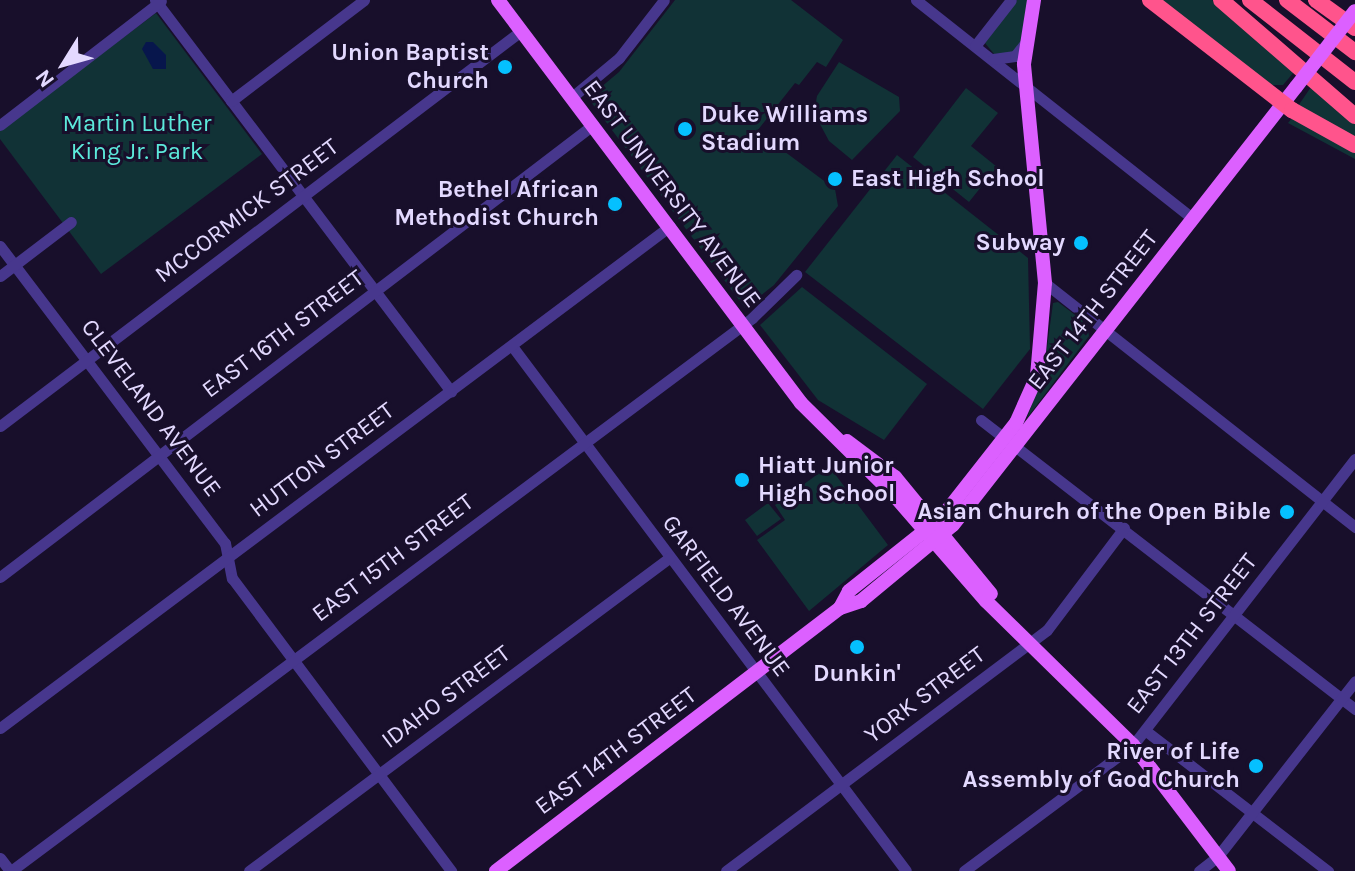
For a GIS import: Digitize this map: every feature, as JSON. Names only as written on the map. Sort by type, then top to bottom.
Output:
[{"type":"highway","points":[[1150,0],[1283,104],[1355,145]]},
{"type":"highway","points":[[1221,0],[1355,116]]},
{"type":"highway","points":[[1250,0],[1355,82]]},
{"type":"highway","points":[[1287,0],[1355,52]]},
{"type":"highway","points":[[1316,0],[1355,28]]},
{"type":"main road","name":"EAST UNIVERSITY AVENUE","points":[[498,0],[812,414],[895,477],[934,532],[1030,644],[1133,745],[1229,871]]},
{"type":"main road","points":[[1010,442],[1037,376],[1045,283],[1026,85],[1025,43],[1034,0]]},
{"type":"main road","name":"EAST 14TH STREET","points":[[496,871],[840,608],[861,601],[934,532],[1105,333],[1355,11]]},
{"type":"street","points":[[231,101],[364,0]]},
{"type":"street","points":[[572,97],[611,66],[664,0]]},
{"type":"street","points":[[916,0],[1192,218]]},
{"type":"street","points":[[975,46],[1011,0]]},
{"type":"street","points":[[0,125],[159,1],[451,392]]},
{"type":"street","name":"MCCORMICK STREET","points":[[0,426],[521,31]]},
{"type":"street","points":[[991,58],[1015,56],[1025,43]]},
{"type":"street","name":"EAST 16TH STREET","points":[[0,577],[593,125]]},
{"type":"street","points":[[0,276],[71,222]]},
{"type":"street","name":"HUTTON STREET","points":[[0,728],[670,226]]},
{"type":"street","name":"CLEVELAND AVENUE","points":[[0,246],[225,543],[232,578],[291,661],[451,871]]},
{"type":"street","name":"EAST 15TH STREET","points":[[10,871],[742,325],[796,275]]},
{"type":"street","points":[[1045,283],[1355,527]]},
{"type":"street","name":"GARFIELD AVENUE","points":[[512,346],[906,871]]},
{"type":"street","points":[[981,420],[1355,709]]},
{"type":"street","name":"EAST 13TH STREET","points":[[964,871],[1133,745],[1355,459]]},
{"type":"street","name":"YORK STREET","points":[[726,871],[1047,630],[1124,528]]},
{"type":"street","name":"IDAHO STREET","points":[[249,871],[669,558]]},
{"type":"street","points":[[1199,871],[1218,856],[1355,681]]},
{"type":"street","points":[[1146,731],[1328,871]]},
{"type":"street","points":[[0,858],[10,871]]},
{"type":"green space","name":"Duke Williams Stadium","points":[[675,0],[791,0],[843,40],[826,67],[817,62],[799,85],[795,83],[757,131],[835,189],[838,206],[774,285],[745,308],[588,98],[619,72]]},
{"type":"green space","points":[[1017,0],[1030,0],[1021,43],[1013,53],[994,54],[985,43]]},
{"type":"green space","points":[[1158,0],[1212,0],[1294,72],[1283,85],[1272,85]]},
{"type":"green space","name":"Martin Luther King Jr. Park","points":[[156,13],[262,154],[101,274],[0,139],[0,130]]},
{"type":"green space","points":[[839,62],[899,97],[900,111],[852,160],[829,141],[814,113],[817,96]]},
{"type":"green space","points":[[1311,87],[1355,123],[1355,140],[1298,106]]},
{"type":"green space","points":[[966,88],[998,113],[971,146],[997,167],[969,202],[913,157]]},
{"type":"green space","points":[[1292,118],[1355,152],[1355,159],[1288,123]]},
{"type":"green space","points":[[897,155],[1028,258],[1030,349],[983,409],[805,272]]},
{"type":"green space","points":[[802,287],[927,384],[884,440],[818,400],[760,325]]},
{"type":"green space","points":[[1058,302],[1087,324],[1089,336],[1027,418],[1044,370],[1053,303]]},
{"type":"green space","points":[[829,466],[888,545],[809,611],[757,540],[785,520],[775,505]]},
{"type":"green space","points":[[768,503],[781,519],[757,536],[745,520]]},
{"type":"shaded area","points":[[146,42],[153,42],[166,55],[166,69],[153,69],[142,49]]},
{"type":"place","name":"Union Baptist Church","points":[[505,67]]},
{"type":"place","name":"Duke Williams Stadium","points":[[685,129]]},
{"type":"place","name":"East High School","points":[[835,179]]},
{"type":"place","name":"Bethel African Methodist Church","points":[[615,204]]},
{"type":"place","name":"Subway","points":[[1081,243]]},
{"type":"place","name":"Hiatt Junior High School","points":[[742,480]]},
{"type":"place","name":"Asian Church of the Open Bible","points":[[1287,512]]},
{"type":"place","name":"Dunkin'","points":[[857,647]]},
{"type":"place","name":"River of Life Assembly of God Church","points":[[1256,766]]}]
